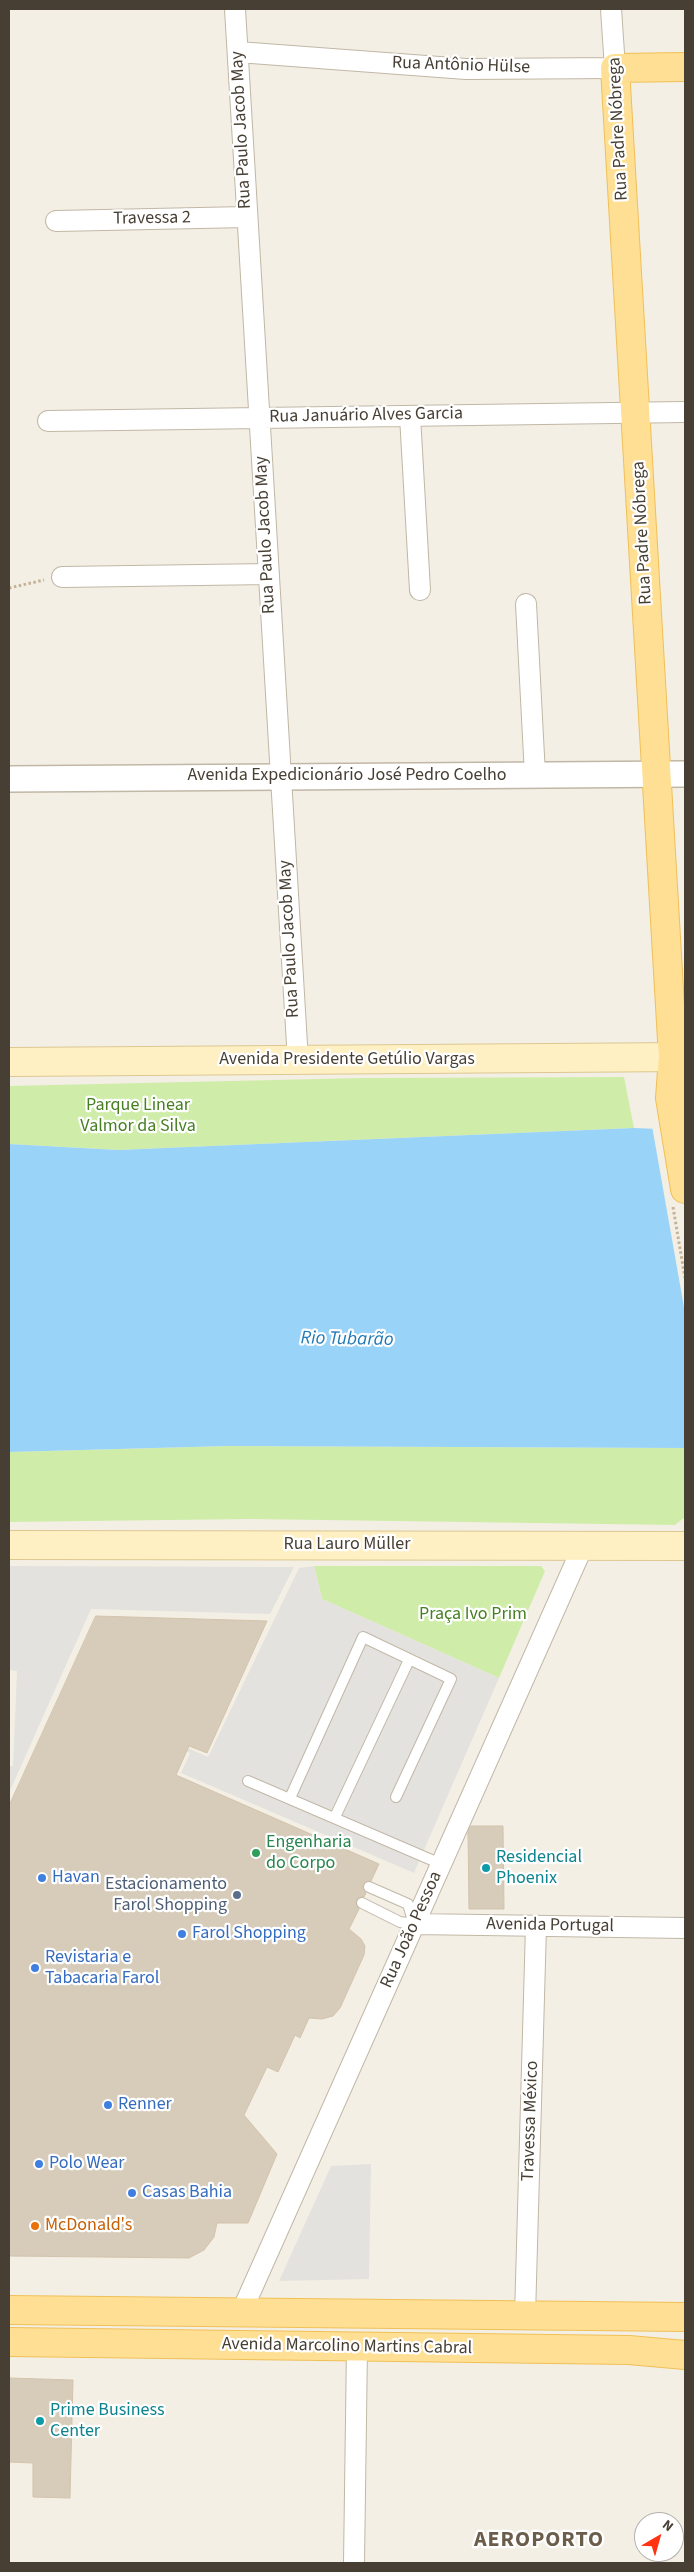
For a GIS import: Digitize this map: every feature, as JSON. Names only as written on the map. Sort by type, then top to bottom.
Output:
[{"type":"main road","name":"Rua Antônio Hülse","points":[[615,68],[685,67]]},
{"type":"main road","name":"Rua Padre Nóbrega","points":[[615,68],[657,774],[685,1189]]},
{"type":"main road","name":"Avenida Presidente Getúlio Vargas","points":[[9,1062],[298,1061],[678,1073]]},
{"type":"main road","name":"Rua Lauro Müller","points":[[9,1545],[685,1546]]},
{"type":"main road","name":"Avenida Marcolino Martins Cabral","points":[[9,2310],[685,2317]]},
{"type":"main road","points":[[357,2347],[366,2332],[408,2328],[422,2315]]},
{"type":"main road","name":"Avenida Marcolino Martins Cabral","points":[[9,2342],[629,2350],[685,2355]]},
{"type":"street","name":"Rua Paulo Jacob May","points":[[235,9],[298,1061]]},
{"type":"street","name":"Rua Padre Nóbrega","points":[[612,9],[615,68]]},
{"type":"street","name":"Rua Antônio Hülse","points":[[238,52],[466,69],[615,68]]},
{"type":"street","name":"Travessa 2","points":[[56,221],[247,217]]},
{"type":"street","name":"Rua Januário Alves Garcia","points":[[48,421],[685,412]]},
{"type":"street","points":[[410,416],[420,590]]},
{"type":"street","points":[[62,577],[268,574]]},
{"type":"street","points":[[526,604],[536,775]]},
{"type":"street","name":"Avenida Expedicionário José Pedro Coelho","points":[[9,779],[685,774]]},
{"type":"street","name":"Rua João Pessoa","points":[[241,2313],[583,1546]]},
{"type":"street","name":"Avenida Portugal","points":[[414,1924],[685,1928]]},
{"type":"street","name":"Travessa México","points":[[525,2316],[536,1926]]},
{"type":"street","points":[[354,2563],[357,2347]]},
{"type":"lane","points":[[290,1798],[363,1637],[451,1679],[396,1797]]},
{"type":"lane","points":[[335,1817],[409,1660]]},
{"type":"lane","points":[[248,1781],[441,1864]]},
{"type":"lane","points":[[362,1903],[400,1922],[414,1924],[408,1904],[369,1887]]},
{"type":"path","points":[[9,588],[62,577]]},
{"type":"green space","name":"Parque Linear Valmor da Silva","points":[[624,1077],[634,1128],[118,1150],[9,1144],[9,1086],[362,1078]]},
{"type":"green space","points":[[227,1446],[685,1448],[685,1517],[675,1525],[251,1519],[9,1522],[9,1452]]},
{"type":"green space","name":"Praça Ivo Prim","points":[[314,1566],[541,1566],[545,1571],[499,1678],[322,1599]]},
{"type":"shaded area","points":[[9,1566],[294,1567],[270,1614],[91,1609],[9,1793],[9,1766],[13,1766],[17,1671],[9,1670]]},
{"type":"shaded area","points":[[314,1566],[322,1599],[499,1678],[414,1873],[181,1773],[190,1753],[180,1748],[181,1745],[208,1757],[299,1568]]},
{"type":"shaded area","points":[[371,2164],[369,2279],[279,2281],[331,2166]]},
{"type":"water","name":"Rio Tubarão","points":[[634,1128],[685,1130],[685,1448],[227,1446],[9,1452],[9,1144],[118,1150]]},
{"type":"pier","points":[[652,1126],[685,1127],[685,1313]]},
{"type":"building","name":"Farol Shopping","points":[[96,1616],[267,1621],[207,1753],[189,1746],[176,1775],[379,1864],[371,1881],[363,1884],[362,1888],[366,1893],[364,1897],[359,1897],[356,1900],[359,1909],[349,1929],[361,1939],[365,1946],[364,1955],[340,2008],[333,2016],[322,2019],[309,2018],[300,2038],[295,2035],[278,2072],[267,2067],[244,2115],[277,2154],[248,2223],[217,2223],[214,2237],[204,2250],[189,2258],[9,2256],[9,1806]]},
{"type":"building","name":"Residencial Phoenix","points":[[471,1826],[503,1826],[504,1909],[469,1909],[468,1832]]},
{"type":"building","name":"Prime Business Center","points":[[9,2378],[73,2380],[70,2498],[33,2497],[33,2463],[9,2462]]},
{"type":"place","name":"Engenharia do Corpo","points":[[256,1853]]},
{"type":"place","name":"Residencial Phoenix","points":[[486,1868]]},
{"type":"place","name":"Havan","points":[[42,1878]]},
{"type":"place","name":"Estacionamento Farol Shopping","points":[[237,1895]]},
{"type":"place","name":"Farol Shopping","points":[[182,1934]]},
{"type":"place","name":"Revistaria e Tabacaria Farol","points":[[35,1968]]},
{"type":"place","name":"Renner","points":[[108,2105]]},
{"type":"place","name":"Polo Wear","points":[[39,2164]]},
{"type":"place","name":"Casas Bahia","points":[[132,2193]]},
{"type":"place","name":"McDonald's","points":[[35,2226]]},
{"type":"place","name":"Prime Business Center","points":[[40,2421]]},
{"type":"district","name":"AEROPORTO","points":[[539,2541]]}]
